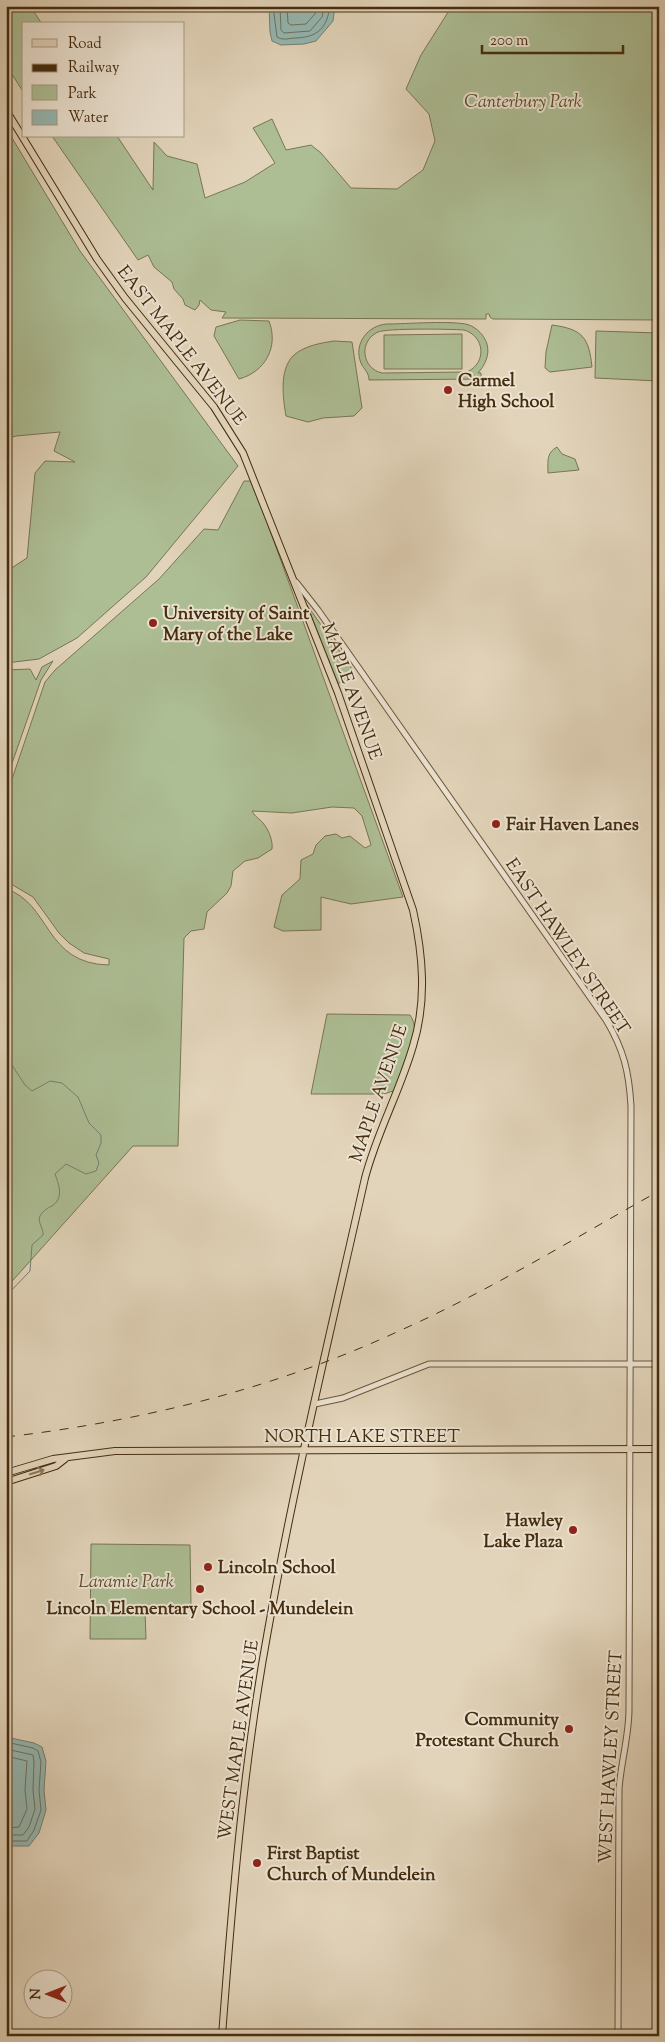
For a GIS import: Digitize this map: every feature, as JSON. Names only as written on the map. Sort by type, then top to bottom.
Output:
[{"type":"main road","name":"EAST MAPLE AVENUE","points":[[6,110],[22,137]]},
{"type":"main road","name":"EAST MAPLE AVENUE","points":[[23,138],[69,215],[103,266],[229,428],[252,472],[294,580]]},
{"type":"main road","name":"MAPLE AVENUE","points":[[294,580],[361,756],[414,910],[420,936],[423,980],[422,1003],[414,1044],[377,1137],[368,1165],[304,1451]]},
{"type":"main road","name":"NORTH LAKE STREET","points":[[6,1473],[53,1459],[115,1451],[659,1449]]},
{"type":"main road","name":"WEST MAPLE AVENUE","points":[[222,2036],[238,1844],[251,1738],[268,1627],[304,1451]]},
{"type":"main road","name":"NORTH LAKE STREET","points":[[6,1482],[56,1466],[66,1458]]},
{"type":"street","name":"EAST HAWLEY STREET","points":[[294,580],[323,617],[606,1020],[619,1043],[628,1071],[631,1098],[629,1449]]},
{"type":"street","points":[[315,1404],[321,1404],[359,1392],[429,1364],[659,1364]]},
{"type":"street","name":"WEST HAWLEY STREET","points":[[618,2036],[619,1789],[621,1769],[628,1739],[630,1709],[629,1449]]},
{"type":"green space","points":[[6,6],[30,6],[41,22],[22,22],[22,90],[6,65]]},
{"type":"green space","name":"Canterbury Park","points":[[452,6],[659,6],[659,320],[493,319],[489,314],[486,314],[486,319],[222,318],[226,312],[211,310],[200,300],[195,310],[185,305],[183,299],[174,289],[172,282],[154,267],[148,255],[138,260],[53,138],[118,138],[153,190],[154,142],[167,156],[197,164],[205,198],[245,182],[275,163],[253,128],[272,119],[286,150],[311,145],[321,153],[351,188],[397,189],[423,170],[435,141],[429,114],[406,89],[421,55]]},
{"type":"green space","points":[[6,128],[80,251],[238,466],[146,577],[77,638],[39,659],[6,663],[6,568],[10,569],[27,558],[35,473],[45,461],[75,462],[54,451],[60,432],[16,436],[6,439]]},
{"type":"green space","points":[[240,320],[269,321],[272,340],[268,357],[263,364],[248,376],[239,379],[214,336],[216,327]]},
{"type":"green space","points":[[441,322],[472,326],[482,335],[488,348],[486,360],[478,373],[481,373],[481,379],[369,380],[361,363],[359,349],[368,332],[380,325]],"holes":[[[433,329],[464,330],[476,338],[481,350],[478,362],[467,372],[382,373],[370,366],[366,358],[365,347],[372,336],[378,332]]]},
{"type":"green space","points":[[552,325],[570,329],[582,336],[589,348],[592,367],[550,372],[545,368],[546,352]]},
{"type":"green space","points":[[596,331],[659,333],[659,381],[595,378]]},
{"type":"green space","points":[[462,334],[462,369],[384,369],[384,335]]},
{"type":"green space","points":[[334,341],[352,342],[362,408],[354,416],[323,418],[308,422],[286,416],[283,385],[289,362],[293,356],[307,347]]},
{"type":"green space","points":[[557,447],[562,454],[575,459],[579,470],[548,473],[549,455]]},
{"type":"green space","name":"University of Saint Mary of the Lake","points":[[244,481],[252,481],[403,897],[351,904],[321,897],[321,930],[283,931],[274,927],[282,895],[300,879],[301,860],[313,854],[316,845],[325,836],[336,834],[342,838],[350,836],[365,848],[371,845],[362,816],[354,808],[332,807],[292,813],[252,811],[267,829],[272,849],[258,858],[245,861],[233,871],[231,886],[227,893],[207,912],[204,929],[191,931],[184,938],[178,1146],[133,1146],[6,1288],[6,1044],[9,1037],[6,1029],[6,889],[21,896],[32,907],[60,944],[72,955],[88,962],[109,965],[109,959],[84,953],[69,943],[59,933],[33,897],[6,881],[6,805],[10,785],[45,682],[55,670],[159,579],[204,529],[218,530]]},
{"type":"green space","points":[[307,605],[352,669],[350,671],[352,674],[338,684]]},
{"type":"green space","points":[[53,661],[41,680],[9,772],[6,747],[6,670],[30,669],[36,680],[42,667]]},
{"type":"green space","points":[[327,1014],[410,1015],[414,1023],[414,1042],[408,1063],[396,1090],[384,1094],[311,1094]]},
{"type":"green space","name":"Laramie Park","points":[[91,1544],[190,1545],[191,1606],[150,1607],[150,1610],[145,1610],[146,1639],[90,1639]]},
{"type":"water","points":[[269,6],[335,6],[333,21],[316,41],[304,44],[281,45],[272,41]]},
{"type":"water","points":[[6,1737],[34,1743],[42,1747],[46,1761],[44,1790],[46,1810],[39,1833],[29,1846],[6,1846]]},
{"type":"waterway","points":[[6,1056],[25,1085],[32,1091],[50,1081],[62,1083],[78,1097],[89,1123],[101,1135],[101,1143],[96,1155],[99,1163],[96,1171],[86,1174],[66,1164],[55,1174],[59,1187],[58,1199],[56,1203],[45,1210],[40,1216],[39,1221],[43,1235],[32,1245],[30,1271],[6,1296]]},
{"type":"railway","points":[[6,1437],[107,1422],[207,1400],[256,1386],[352,1352],[466,1299],[659,1191]]},
{"type":"place","name":"Carmel High School","points":[[448,390]]},
{"type":"place","name":"University of Saint Mary of the Lake","points":[[153,623]]},
{"type":"place","name":"Fair Haven Lanes","points":[[496,824]]},
{"type":"place","name":"Hawley Lake Plaza","points":[[573,1530]]},
{"type":"place","name":"Lincoln School","points":[[208,1567]]},
{"type":"place","name":"Lincoln Elementary School - Mundelein","points":[[200,1589]]},
{"type":"place","name":"Community Protestant Church","points":[[569,1729]]},
{"type":"place","name":"First Baptist Church of Mundelein","points":[[257,1863]]}]
